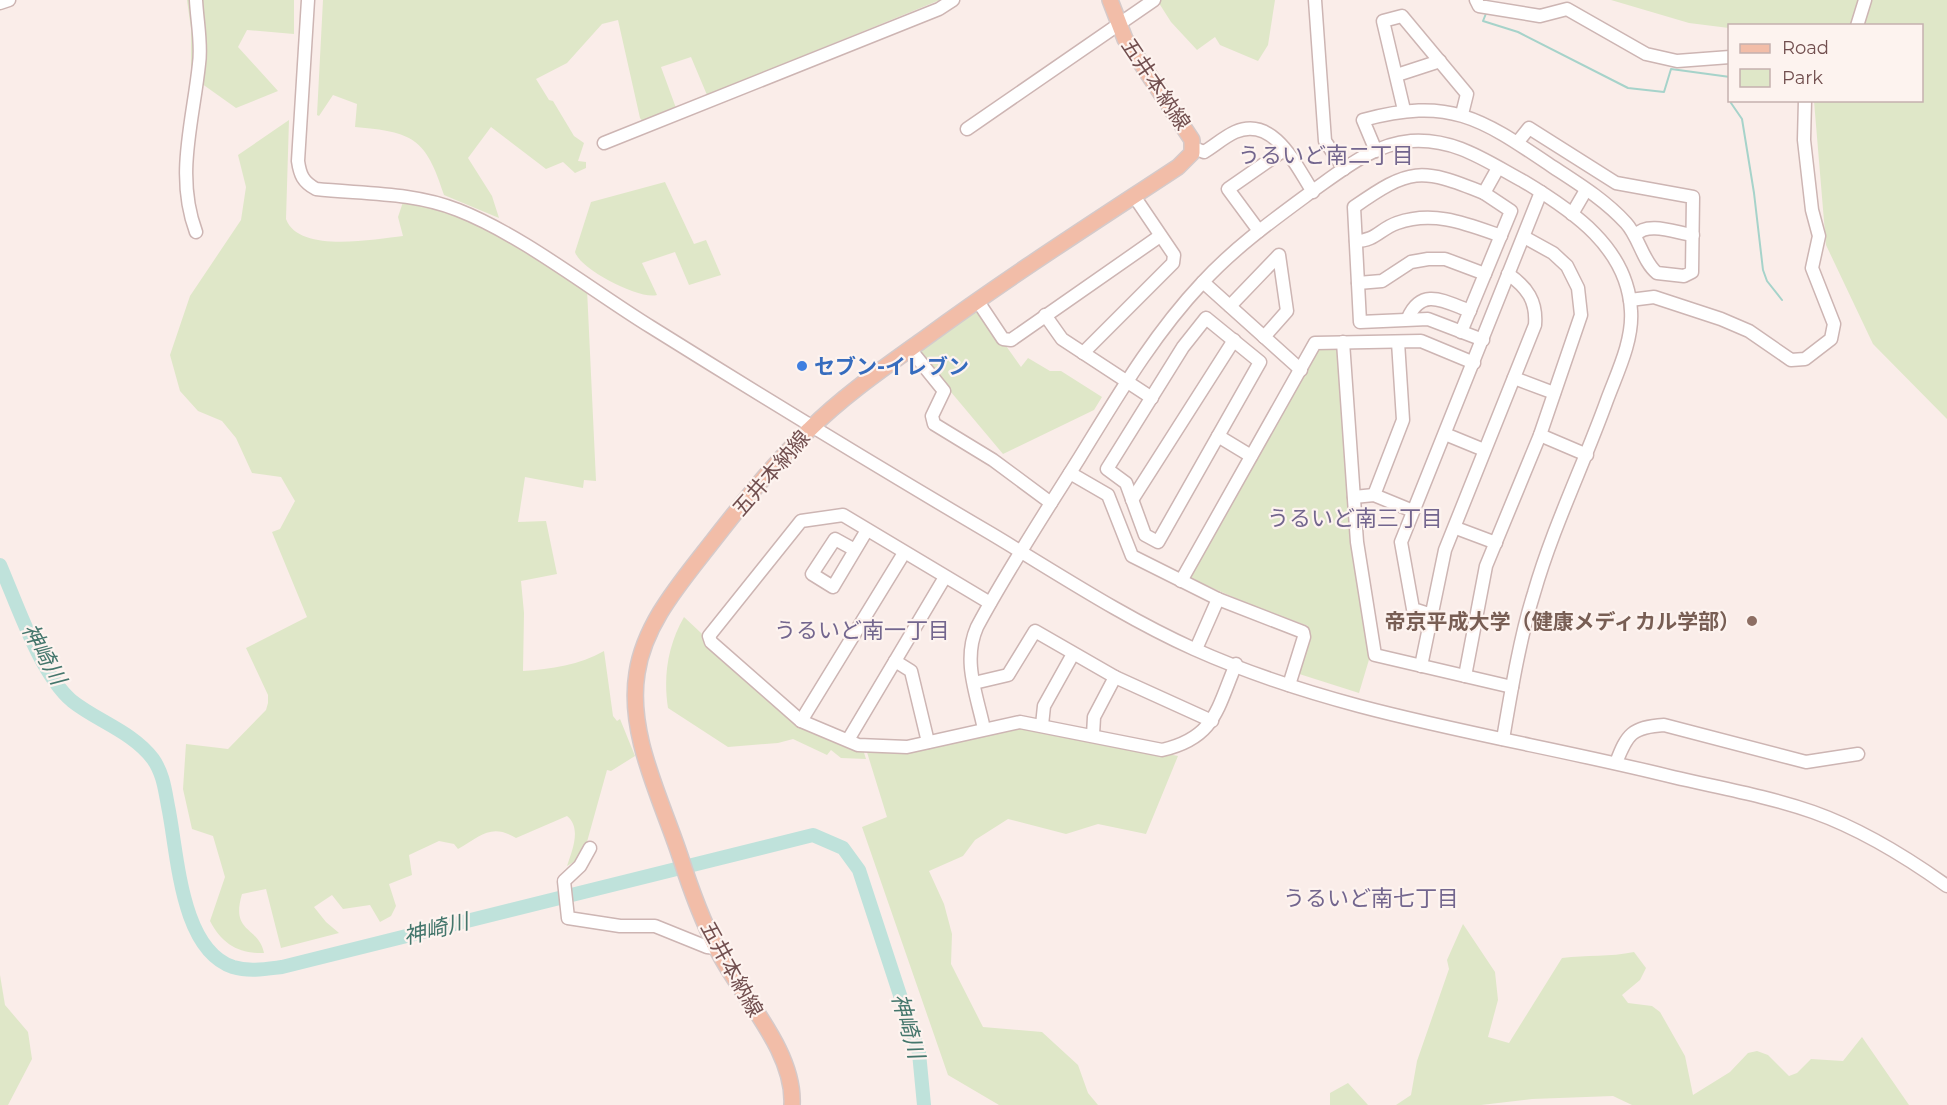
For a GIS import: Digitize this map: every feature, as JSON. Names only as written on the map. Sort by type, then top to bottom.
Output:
[{"type":"main road","name":"五井本納線","points":[[792,1105],[791,1087],[779,1051],[716,948],[681,860],[639,729],[635,702],[642,652],[673,592],[767,473],[812,427],[910,349],[977,300],[1178,167],[1194,148],[1187,131],[1135,55],[1118,25],[1110,0]]},
{"type":"street","points":[[0,3],[9,0]]},
{"type":"street","points":[[196,0],[200,63],[189,137],[186,198],[196,232]]},
{"type":"street","points":[[308,0],[298,161],[299,171],[309,185],[316,189],[415,198],[477,218],[534,251],[594,292],[812,427],[1022,553],[1106,603],[1196,649],[1289,685],[1423,723],[1616,763],[1766,798],[1833,820],[1912,861],[1947,886]]},
{"type":"street","points":[[604,143],[939,9],[953,0]]},
{"type":"street","points":[[967,129],[1154,0]]},
{"type":"street","points":[[1315,0],[1325,141],[1344,169]]},
{"type":"street","points":[[1476,0],[1479,6],[1540,16],[1567,9],[1646,54],[1677,61],[1728,57]]},
{"type":"street","points":[[1858,24],[1865,0]]},
{"type":"street","points":[[1404,111],[1383,21],[1402,16],[1467,94],[1462,114]]},
{"type":"street","points":[[1397,75],[1440,61]]},
{"type":"street","points":[[1630,300],[1654,297],[1729,321],[1761,338],[1791,360],[1805,359],[1831,339],[1834,324],[1812,268],[1819,236],[1812,210],[1806,155],[1804,102]]},
{"type":"street","points":[[1376,151],[1363,120],[1404,111],[1446,110],[1484,122],[1587,190],[1615,212],[1636,235],[1653,270],[1684,276],[1692,272],[1693,197],[1616,183],[1529,128],[1517,142]]},
{"type":"street","points":[[1194,148],[1204,152],[1236,132],[1249,128],[1266,131],[1276,138],[1313,192]]},
{"type":"street","points":[[984,729],[969,649],[976,627],[1051,503],[1157,336],[1203,282],[1259,231],[1344,169],[1376,151],[1406,142],[1444,142],[1467,149],[1540,192],[1572,214],[1613,254],[1627,282],[1632,316],[1623,358],[1533,594],[1503,739]]},
{"type":"street","points":[[1259,231],[1228,189],[1284,150]]},
{"type":"street","points":[[1484,194],[1498,168]]},
{"type":"street","points":[[1461,332],[1512,211],[1484,194],[1444,177],[1417,175],[1391,182],[1354,207],[1360,322],[1408,318],[1428,319],[1461,332],[1483,340]]},
{"type":"street","points":[[1572,214],[1587,190]]},
{"type":"street","points":[[1432,615],[1413,609],[1401,542],[1540,192]]},
{"type":"street","points":[[1083,353],[1173,262],[1174,255],[1134,196]]},
{"type":"street","points":[[1356,241],[1368,241],[1396,223],[1426,218],[1450,219],[1501,236]]},
{"type":"street","points":[[1636,235],[1648,228],[1693,235]]},
{"type":"street","points":[[977,300],[1007,341],[1160,236]]},
{"type":"street","points":[[1466,676],[1486,566],[1540,435],[1578,330],[1581,315],[1580,294],[1574,276],[1558,256],[1524,237]]},
{"type":"street","points":[[1230,306],[1280,255],[1287,312],[1264,337]]},
{"type":"street","points":[[1358,283],[1382,281],[1411,262],[1428,259],[1444,259],[1485,274]]},
{"type":"street","points":[[1421,666],[1445,550],[1456,528],[1484,450],[1535,325],[1536,314],[1529,291],[1508,274]]},
{"type":"street","points":[[1203,282],[1300,370]]},
{"type":"street","points":[[1408,318],[1413,307],[1424,299],[1438,299],[1470,311]]},
{"type":"street","points":[[1045,315],[1062,339],[1152,398]]},
{"type":"street","points":[[1206,318],[1233,340],[1260,362],[1158,542],[1145,535],[1126,483],[1107,470],[1183,347],[1206,318]]},
{"type":"street","points":[[1132,500],[1233,340]]},
{"type":"street","points":[[1181,581],[1315,343],[1420,341],[1474,363]]},
{"type":"street","points":[[1343,342],[1356,542],[1375,655],[1512,687]]},
{"type":"street","points":[[1374,495],[1403,420],[1398,342]]},
{"type":"street","points":[[910,349],[944,391],[932,416],[934,424],[993,460],[1051,503]]},
{"type":"street","points":[[1514,378],[1554,393]]},
{"type":"street","points":[[1445,434],[1484,450]]},
{"type":"street","points":[[1540,435],[1587,455]]},
{"type":"street","points":[[1218,436],[1251,456]]},
{"type":"street","points":[[1070,473],[1108,495],[1132,556],[1218,599],[1303,632],[1304,637],[1289,685]]},
{"type":"street","points":[[1354,497],[1374,495],[1413,511]]},
{"type":"street","points":[[990,603],[843,515],[801,521],[709,636],[711,642],[801,721],[858,745],[907,747],[1020,722],[1162,750],[1184,745],[1203,732],[1212,721],[1236,664]]},
{"type":"street","points":[[1456,528],[1496,543]]},
{"type":"street","points":[[855,550],[867,530]]},
{"type":"street","points":[[801,721],[904,552]]},
{"type":"street","points":[[848,740],[945,577]]},
{"type":"street","points":[[1196,649],[1218,599]]},
{"type":"street","points":[[974,682],[1008,675],[1035,631],[1115,677],[1212,721]]},
{"type":"street","points":[[1042,725],[1044,706],[1073,654]]},
{"type":"street","points":[[895,661],[911,671],[928,742]]},
{"type":"street","points":[[1093,735],[1094,717],[1115,677]]},
{"type":"street","points":[[1616,763],[1625,739],[1634,731],[1664,724],[1806,762],[1858,754]]},
{"type":"street","points":[[590,848],[580,866],[564,881],[568,918],[620,926],[655,926],[706,947],[716,948]]},
{"type":"green space","points":[[187,0],[294,0],[294,34],[247,30],[238,47],[278,91],[236,108],[191,76],[191,29]]},
{"type":"green space","points":[[323,0],[940,0],[707,95],[691,57],[661,67],[676,108],[643,122],[640,118],[618,20],[602,24],[567,63],[536,79],[549,100],[553,101],[574,136],[584,143],[578,161],[586,162],[586,168],[575,173],[563,162],[546,169],[491,127],[468,158],[492,196],[499,218],[444,195],[431,161],[414,142],[391,132],[355,127],[357,104],[333,95],[319,116],[317,115]]},
{"type":"green space","points":[[1157,0],[1275,0],[1268,45],[1258,61],[1220,45],[1215,37],[1197,50],[1171,22]]},
{"type":"green space","points":[[1611,0],[1947,0],[1947,419],[1873,344],[1826,245],[1814,102],[1923,102],[1923,24],[1728,24],[1728,28],[1689,23]]},
{"type":"green space","points":[[289,120],[286,219],[294,230],[306,237],[338,242],[403,236],[398,217],[403,202],[453,214],[476,224],[499,235],[587,289],[596,481],[584,480],[583,488],[525,477],[518,522],[546,521],[557,574],[521,581],[524,613],[523,671],[565,666],[604,651],[613,716],[617,721],[620,719],[635,756],[611,771],[607,770],[585,849],[577,860],[567,866],[575,833],[572,821],[567,816],[516,838],[493,831],[458,849],[454,844],[439,841],[409,855],[412,875],[389,884],[396,906],[391,916],[380,922],[370,905],[343,909],[332,895],[314,907],[339,933],[281,948],[266,889],[242,894],[239,907],[242,923],[257,938],[264,953],[255,953],[232,946],[220,936],[210,921],[225,877],[213,836],[192,829],[183,789],[186,744],[228,749],[266,710],[268,695],[246,648],[307,617],[272,532],[280,529],[295,501],[281,477],[252,473],[236,438],[222,421],[198,411],[180,391],[170,355],[190,296],[241,220],[246,187],[238,155]]},
{"type":"green space","points":[[665,182],[694,244],[706,240],[721,275],[689,285],[675,252],[642,263],[657,295],[649,295],[637,293],[611,282],[587,267],[579,259],[575,252],[591,202]]},
{"type":"green space","points":[[979,308],[1021,367],[1028,358],[1050,371],[1061,371],[1102,397],[1094,410],[1003,454],[914,348]]},
{"type":"green space","points":[[1314,342],[1338,343],[1371,653],[1359,693],[1293,672],[1308,626],[1256,607],[1187,577]]},
{"type":"green space","points":[[684,617],[778,705],[861,743],[866,759],[841,758],[831,750],[827,755],[793,739],[778,743],[728,747],[668,708],[666,684],[668,661],[674,639]]},
{"type":"green space","points":[[1022,726],[1178,756],[1146,834],[1098,824],[1066,834],[1008,819],[975,840],[963,856],[929,871],[944,904],[952,934],[951,964],[983,1027],[1042,1032],[1078,1065],[1088,1093],[1098,1105],[999,1105],[948,1075],[862,827],[887,817],[866,749]]},
{"type":"green space","points":[[1463,924],[1495,972],[1498,1000],[1488,1037],[1509,1043],[1562,958],[1634,952],[1646,968],[1640,980],[1622,995],[1628,1003],[1652,1006],[1660,1012],[1685,1056],[1693,1095],[1730,1072],[1748,1053],[1757,1051],[1768,1055],[1789,1076],[1797,1073],[1811,1059],[1843,1061],[1862,1037],[1909,1105],[1632,1105],[1613,1096],[1532,1099],[1481,1105],[1396,1105],[1411,1095],[1417,1061],[1449,969],[1447,960]]},
{"type":"green space","points":[[0,975],[5,1005],[28,1032],[32,1059],[8,1105],[0,1105]]},
{"type":"green space","points":[[1348,1083],[1368,1105],[1330,1105],[1330,1093]]},
{"type":"waterway","points":[[1487,11],[1483,21],[1518,32],[1628,88],[1664,92],[1671,69],[1728,77]]},
{"type":"waterway","points":[[1731,103],[1742,119],[1763,270],[1767,281],[1782,300]]},
{"type":"waterway","name":"神崎川","points":[[0,565],[30,638],[60,689],[82,708],[135,741],[156,764],[165,788],[184,898],[202,941],[215,957],[239,969],[258,970],[282,967],[813,835],[843,848],[859,870],[919,1053],[924,1105]]},
{"type":"place","name":"セブン-イレブン","points":[[802,366]]},
{"type":"place","name":"帝京平成大学（健康メディカル学部）","points":[[1752,621]]},
{"type":"district","name":"うるいど南二丁目","points":[[1326,155]]},
{"type":"district","name":"うるいど南三丁目","points":[[1355,518]]},
{"type":"district","name":"うるいど南一丁目","points":[[862,630]]},
{"type":"district","name":"うるいど南七丁目","points":[[1371,898]]}]
